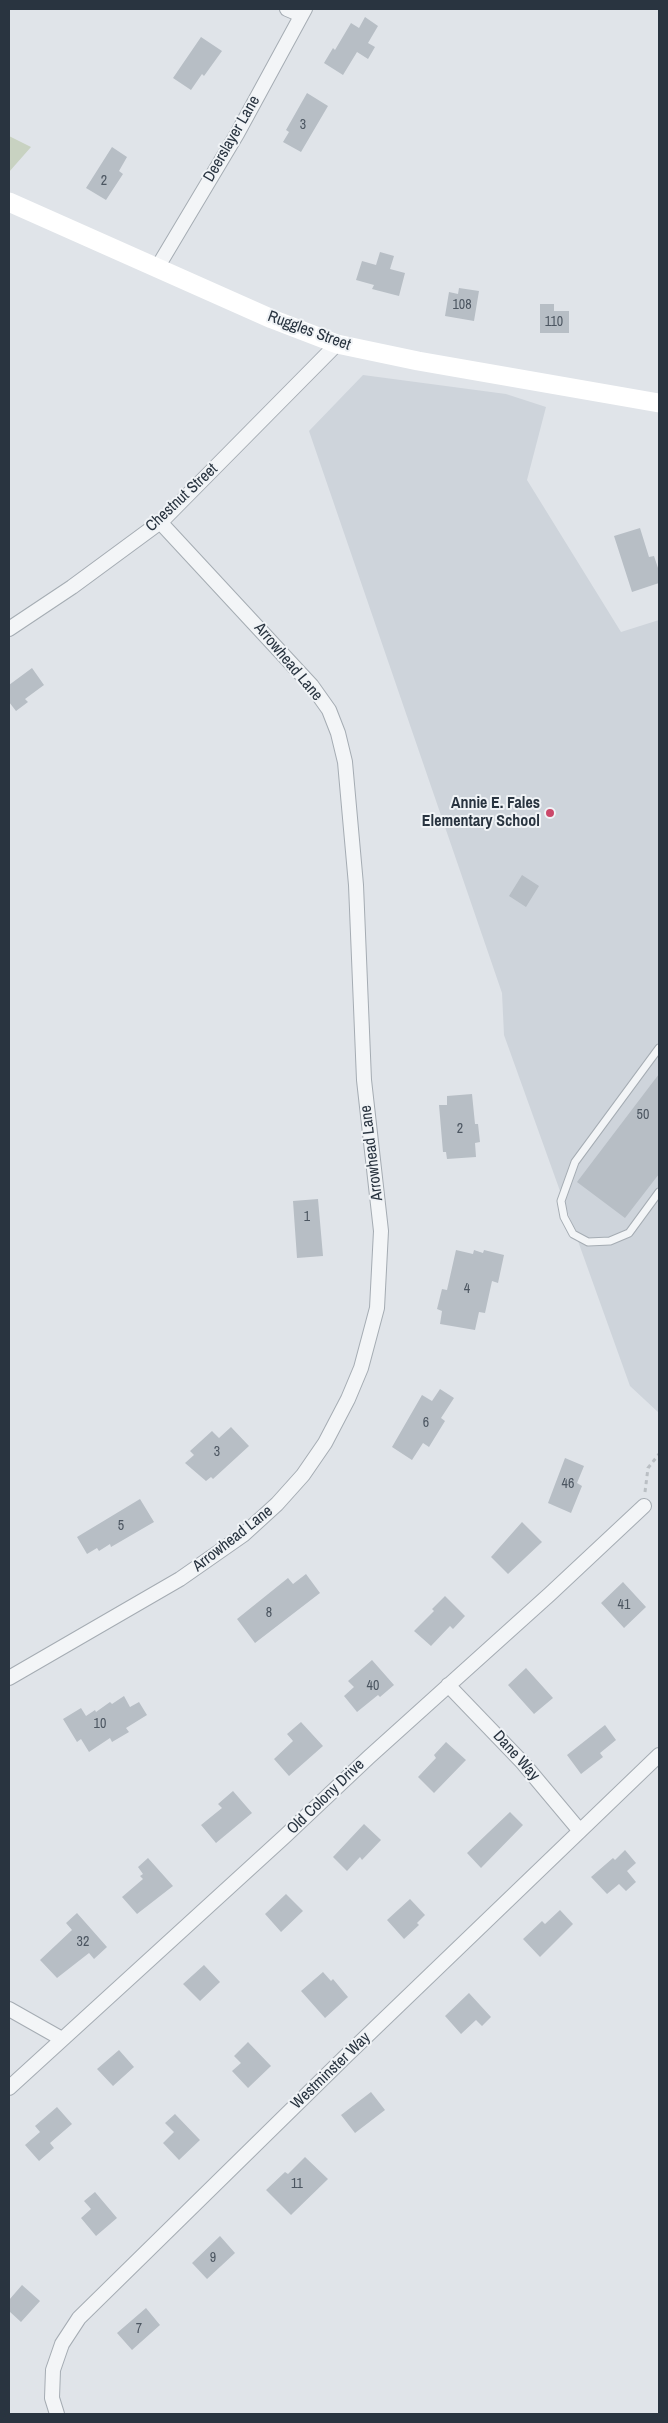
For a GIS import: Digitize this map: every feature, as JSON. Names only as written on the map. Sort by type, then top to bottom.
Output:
[{"type":"street","points":[[287,9],[303,12]]},
{"type":"street","name":"Deerslayer Lane","points":[[157,268],[237,134],[303,12]]},
{"type":"street","name":"Ruggles Street","points":[[9,202],[272,319],[337,344],[428,363],[659,403]]},
{"type":"street","name":"Chestnut Street","points":[[9,629],[72,587],[160,522],[291,393],[337,344]]},
{"type":"street","name":"Arrowhead Lane","points":[[9,1678],[180,1579],[244,1535],[277,1504],[303,1475],[325,1443],[348,1399],[361,1368],[377,1308],[381,1231],[364,1080],[356,885],[344,762],[338,733],[329,710],[312,686],[160,522]]},
{"type":"street","name":"Old Colony Drive","points":[[9,2088],[644,1506]]},
{"type":"street","name":"Dane Way","points":[[448,1685],[523,1763],[580,1831]]},
{"type":"street","name":"Westminster Way","points":[[57,2414],[52,2398],[52,2370],[62,2344],[79,2318],[659,1755]]},
{"type":"street","points":[[9,2009],[62,2039]]},
{"type":"lane","points":[[659,1048],[575,1162],[561,1201],[564,1217],[573,1234],[588,1242],[610,1242],[630,1233],[659,1192]]},
{"type":"path","points":[[644,1506],[648,1468],[659,1454]]},
{"type":"shaded area","name":"Annie E. Fales Elementary School","points":[[363,375],[506,394],[546,407],[527,480],[621,632],[659,620],[659,1413],[630,1386],[504,1035],[502,993],[309,431]]},
{"type":"green space","points":[[9,136],[31,147],[9,172]]},
{"type":"building","points":[[365,17],[378,26],[368,43],[375,47],[368,59],[357,52],[343,75],[324,63],[333,48],[335,50],[351,23],[359,28]]},
{"type":"building","points":[[201,37],[222,51],[191,90],[173,78]]},
{"type":"building","points":[[307,93],[328,106],[301,152],[283,142],[289,132],[286,130]]},
{"type":"building","points":[[112,147],[127,157],[119,171],[123,174],[106,200],[86,188]]},
{"type":"building","points":[[380,252],[394,256],[390,269],[405,273],[399,296],[372,289],[374,285],[356,280],[362,261],[376,265]]},
{"type":"building","points":[[459,288],[479,291],[474,321],[445,316],[449,292],[458,294]]},
{"type":"building","points":[[540,304],[554,304],[554,311],[569,311],[569,333],[540,333]]},
{"type":"building","points":[[640,528],[649,557],[654,556],[659,571],[659,583],[632,592],[614,536]]},
{"type":"building","points":[[32,668],[44,685],[25,699],[28,702],[16,711],[9,702],[9,685]]},
{"type":"building","points":[[522,875],[539,886],[526,907],[509,896]]},
{"type":"building","points":[[659,1074],[659,1174],[625,1218],[577,1182]]},
{"type":"building","points":[[472,1094],[475,1124],[478,1124],[480,1142],[475,1143],[476,1157],[447,1159],[446,1152],[443,1152],[439,1105],[447,1105],[447,1096]]},
{"type":"building","points":[[318,1199],[323,1256],[297,1258],[293,1201]]},
{"type":"building","points":[[456,1250],[473,1254],[474,1250],[483,1253],[484,1250],[504,1255],[498,1283],[492,1281],[485,1313],[479,1312],[475,1330],[440,1324],[442,1311],[437,1309],[442,1289],[447,1290]]},
{"type":"building","points":[[440,1389],[454,1398],[441,1418],[445,1421],[429,1447],[423,1443],[412,1460],[392,1447],[422,1395],[432,1401]]},
{"type":"building","points":[[231,1427],[249,1446],[213,1479],[211,1477],[206,1481],[185,1463],[194,1455],[190,1451],[212,1431],[219,1438]]},
{"type":"building","points":[[565,1458],[584,1466],[577,1483],[582,1486],[571,1513],[548,1503]]},
{"type":"building","points":[[140,1499],[154,1522],[111,1547],[110,1544],[99,1551],[97,1548],[87,1554],[77,1537]]},
{"type":"building","points":[[522,1522],[542,1542],[508,1574],[491,1557]]},
{"type":"building","points":[[306,1574],[320,1593],[255,1643],[237,1619],[288,1578],[293,1584]]},
{"type":"building","points":[[623,1582],[646,1607],[624,1628],[601,1603]]},
{"type":"building","points":[[445,1596],[465,1616],[453,1629],[450,1626],[431,1646],[414,1631],[434,1611],[432,1609]]},
{"type":"building","points":[[372,1660],[394,1685],[357,1712],[344,1696],[354,1687],[348,1681]]},
{"type":"building","points":[[526,1668],[553,1698],[534,1714],[508,1685]]},
{"type":"building","points":[[124,1696],[130,1707],[139,1702],[147,1715],[126,1728],[129,1732],[112,1742],[110,1738],[89,1752],[81,1739],[77,1742],[63,1719],[81,1708],[86,1716]]},
{"type":"building","points":[[301,1722],[323,1746],[289,1776],[274,1759],[293,1741],[287,1734]]},
{"type":"building","points":[[605,1725],[616,1740],[600,1753],[603,1757],[581,1774],[567,1755]]},
{"type":"building","points":[[446,1742],[466,1760],[434,1793],[418,1777],[436,1758],[434,1755]]},
{"type":"building","points":[[233,1791],[252,1813],[216,1843],[201,1825],[222,1808],[218,1804]]},
{"type":"building","points":[[510,1812],[523,1825],[481,1868],[467,1853]]},
{"type":"building","points":[[364,1824],[381,1840],[362,1860],[360,1857],[347,1871],[333,1857]]},
{"type":"building","points":[[625,1850],[636,1863],[627,1871],[636,1882],[626,1891],[619,1884],[607,1894],[591,1877],[613,1858],[615,1860]]},
{"type":"building","points":[[148,1858],[173,1886],[137,1914],[122,1897],[143,1879],[140,1876],[143,1874],[138,1867]]},
{"type":"building","points":[[286,1894],[303,1911],[281,1932],[265,1914]]},
{"type":"building","points":[[410,1899],[425,1915],[417,1923],[419,1925],[404,1939],[387,1920]]},
{"type":"building","points":[[560,1910],[573,1924],[540,1957],[523,1939],[542,1921],[545,1924]]},
{"type":"building","points":[[77,1913],[107,1947],[94,1959],[89,1953],[57,1978],[40,1960],[72,1930],[66,1923]]},
{"type":"building","points":[[204,1965],[220,1982],[200,2001],[183,1984]]},
{"type":"building","points":[[323,1972],[331,1981],[333,1979],[348,1997],[325,2018],[301,1991]]},
{"type":"building","points":[[469,1993],[491,2017],[482,2026],[476,2020],[461,2034],[445,2016]]},
{"type":"building","points":[[248,2042],[271,2066],[248,2088],[232,2071],[241,2063],[234,2056]]},
{"type":"building","points":[[119,2050],[134,2067],[113,2086],[97,2069]]},
{"type":"building","points":[[371,2092],[385,2110],[355,2133],[341,2115]]},
{"type":"building","points":[[57,2107],[72,2124],[50,2143],[54,2148],[39,2161],[25,2145],[40,2132],[35,2126]]},
{"type":"building","points":[[175,2114],[200,2140],[179,2160],[163,2143],[174,2132],[165,2123]]},
{"type":"building","points":[[305,2157],[328,2179],[291,2215],[266,2190],[285,2172],[288,2174]]},
{"type":"building","points":[[95,2192],[117,2218],[96,2236],[81,2218],[91,2209],[84,2201]]},
{"type":"building","points":[[220,2236],[235,2253],[207,2279],[192,2263]]},
{"type":"building","points":[[22,2285],[40,2301],[21,2322],[9,2311],[9,2300]]},
{"type":"building","points":[[146,2308],[160,2325],[132,2350],[117,2333]]},
{"type":"place","name":"Annie E. Fales Elementary School","points":[[550,813]]}]
